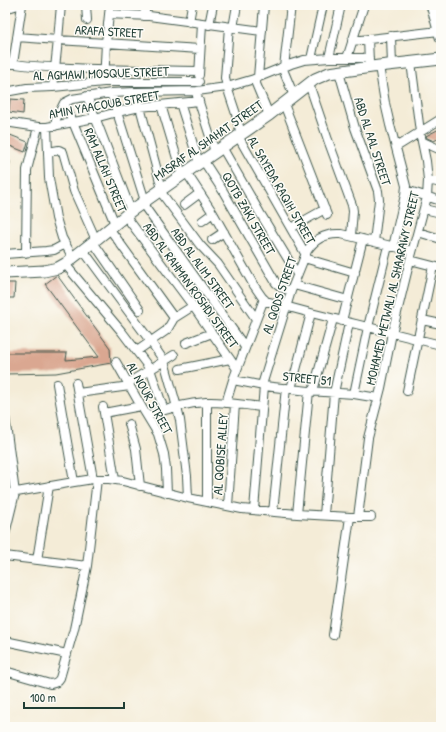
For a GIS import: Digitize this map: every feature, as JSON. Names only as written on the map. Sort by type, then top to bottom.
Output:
[{"type":"street","points":[[5,9],[18,5]]},
{"type":"street","points":[[22,5],[17,37],[9,63],[104,70],[199,71]]},
{"type":"street","points":[[53,87],[61,5]]},
{"type":"street","points":[[86,5],[86,20]]},
{"type":"street","points":[[104,82],[110,5]]},
{"type":"street","points":[[144,16],[146,5]]},
{"type":"street","points":[[189,22],[192,5]]},
{"type":"street","points":[[213,5],[206,24],[200,49],[199,82],[197,91],[198,101],[218,149],[298,274]]},
{"type":"street","name":"AL SAYEDA RAQIH STREET","points":[[237,5],[231,27],[225,74],[227,87],[236,114],[239,135],[291,228],[305,257]]},
{"type":"street","points":[[264,5],[256,78],[270,115]]},
{"type":"street","points":[[291,5],[283,67],[294,96]]},
{"type":"street","points":[[311,60],[323,5]]},
{"type":"street","points":[[329,58],[341,5]]},
{"type":"street","points":[[347,58],[364,5]]},
{"type":"street","points":[[352,41],[391,36],[440,34],[432,5]]},
{"type":"street","points":[[109,14],[144,16],[262,31]]},
{"type":"street","points":[[391,36],[392,65]]},
{"type":"street","name":"ARAFA STREET","points":[[17,37],[200,49]]},
{"type":"street","points":[[354,394],[368,328],[406,190],[385,103],[372,64],[368,39]]},
{"type":"street","points":[[164,410],[147,365],[69,261],[55,211],[49,178],[48,152],[51,126],[64,103],[72,99],[111,93],[197,91],[227,87],[256,78],[297,62],[311,60],[347,58],[372,64]]},
{"type":"street","name":"MASRAF AL SHAHAT STREET","points":[[5,273],[44,272],[58,268],[95,241],[143,202],[218,149],[270,115],[308,84],[322,75],[372,64],[392,65],[441,59]]},
{"type":"street","name":"MOHAMED METWALI AL SHAARAWY STREET","points":[[333,635],[368,438],[412,251],[427,197],[428,180],[411,62]]},
{"type":"street","name":"ABD AL AAL STREET","points":[[339,72],[355,128],[378,191],[379,200],[374,242]]},
{"type":"street","name":"AL AGMAWI MOSQUE STREET","points":[[5,92],[27,88],[104,82],[199,82]]},
{"type":"street","points":[[308,84],[352,205],[353,212],[351,236]]},
{"type":"street","points":[[136,92],[161,190],[200,245],[218,264],[256,319]]},
{"type":"street","name":"ABD AL ALIM STREET","points":[[111,93],[143,202],[246,347]]},
{"type":"street","name":"ABD AL RAHMAN ROSHDI STREET","points":[[87,96],[128,213],[237,369]]},
{"type":"street","name":"AMIN YAACOUB STREET","points":[[5,122],[38,127],[51,126],[95,118],[140,107],[198,101]]},
{"type":"street","name":"RAM ALLAH STREET","points":[[64,103],[73,122],[112,226],[174,318]]},
{"type":"street","name":"QOTB ZAKI STREET","points":[[180,103],[201,161],[223,191],[276,283],[282,288],[292,288],[348,300]]},
{"type":"street","points":[[284,104],[326,212],[291,228]]},
{"type":"street","points":[[161,105],[184,173],[200,193],[213,213],[247,273],[264,299],[269,302],[311,314],[441,345]]},
{"type":"street","points":[[396,147],[441,118]]},
{"type":"street","points":[[26,253],[27,170],[38,127]]},
{"type":"street","points":[[423,142],[441,150]]},
{"type":"street","points":[[48,152],[59,150],[62,152],[74,191],[95,241],[140,310]]},
{"type":"street","points":[[428,180],[441,183]]},
{"type":"street","points":[[406,190],[441,201]]},
{"type":"street","points":[[184,205],[200,193]]},
{"type":"street","points":[[424,209],[441,213]]},
{"type":"street","points":[[202,221],[213,213]]},
{"type":"street","points":[[212,240],[224,232]]},
{"type":"street","points":[[418,232],[441,238]]},
{"type":"street","name":"AL QODS STREET","points":[[254,510],[263,386],[292,288],[311,246],[321,237],[334,234],[351,236],[390,247],[412,251]]},
{"type":"street","points":[[324,515],[334,393],[346,322],[348,300],[363,239]]},
{"type":"street","points":[[5,254],[50,251],[65,244]]},
{"type":"street","points":[[83,250],[164,361],[180,420],[187,476],[188,498]]},
{"type":"street","points":[[305,257],[355,273]]},
{"type":"street","points":[[407,391],[422,320],[437,267],[410,260]]},
{"type":"street","points":[[226,403],[237,369],[264,299]]},
{"type":"street","points":[[137,351],[167,330],[174,318],[193,306]]},
{"type":"street","points":[[273,512],[288,389],[311,314]]},
{"type":"street","points":[[297,514],[311,391],[333,319]]},
{"type":"street","points":[[422,320],[441,324]]},
{"type":"street","points":[[186,343],[212,333]]},
{"type":"street","points":[[78,393],[129,384],[174,355]]},
{"type":"street","points":[[180,369],[230,359]]},
{"type":"street","name":"AL NOUR STREET","points":[[116,362],[162,443],[166,469],[167,493]]},
{"type":"street","name":"STREET 51","points":[[233,380],[263,386],[354,394],[378,398]]},
{"type":"street","points":[[5,671],[50,684],[55,684],[60,678],[74,629],[87,566],[95,479],[76,383]]},
{"type":"street","points":[[57,384],[74,482]]},
{"type":"street","points":[[207,402],[207,502]]},
{"type":"street","points":[[148,416],[164,410],[207,402],[262,407]]},
{"type":"street","name":"AL QOBISE ALLEY","points":[[228,506],[236,404]]},
{"type":"street","points":[[115,480],[103,410],[141,406]]},
{"type":"street","points":[[5,417],[16,492],[5,534]]},
{"type":"street","points":[[130,424],[138,461],[140,486]]},
{"type":"street","points":[[5,494],[95,479],[115,480],[188,498],[254,510],[297,514],[371,517]]},
{"type":"street","points":[[37,560],[50,486]]},
{"type":"street","points":[[5,556],[87,566]]},
{"type":"street","points":[[5,641],[67,654]]},
{"type":"building","points":[[10,99],[24,100],[23,114],[9,112]]},
{"type":"building","points":[[441,128],[441,137],[434,141],[427,138],[426,136]]},
{"type":"building","points":[[5,133],[28,142],[25,152],[5,144]]},
{"type":"building","points":[[5,150],[10,162],[8,175],[5,175]]},
{"type":"building","points":[[57,275],[110,348],[111,363],[56,373],[5,374],[5,353],[67,353],[66,360],[99,357],[45,284]]},
{"type":"building","points":[[5,283],[15,283],[14,298],[5,298]]}]
